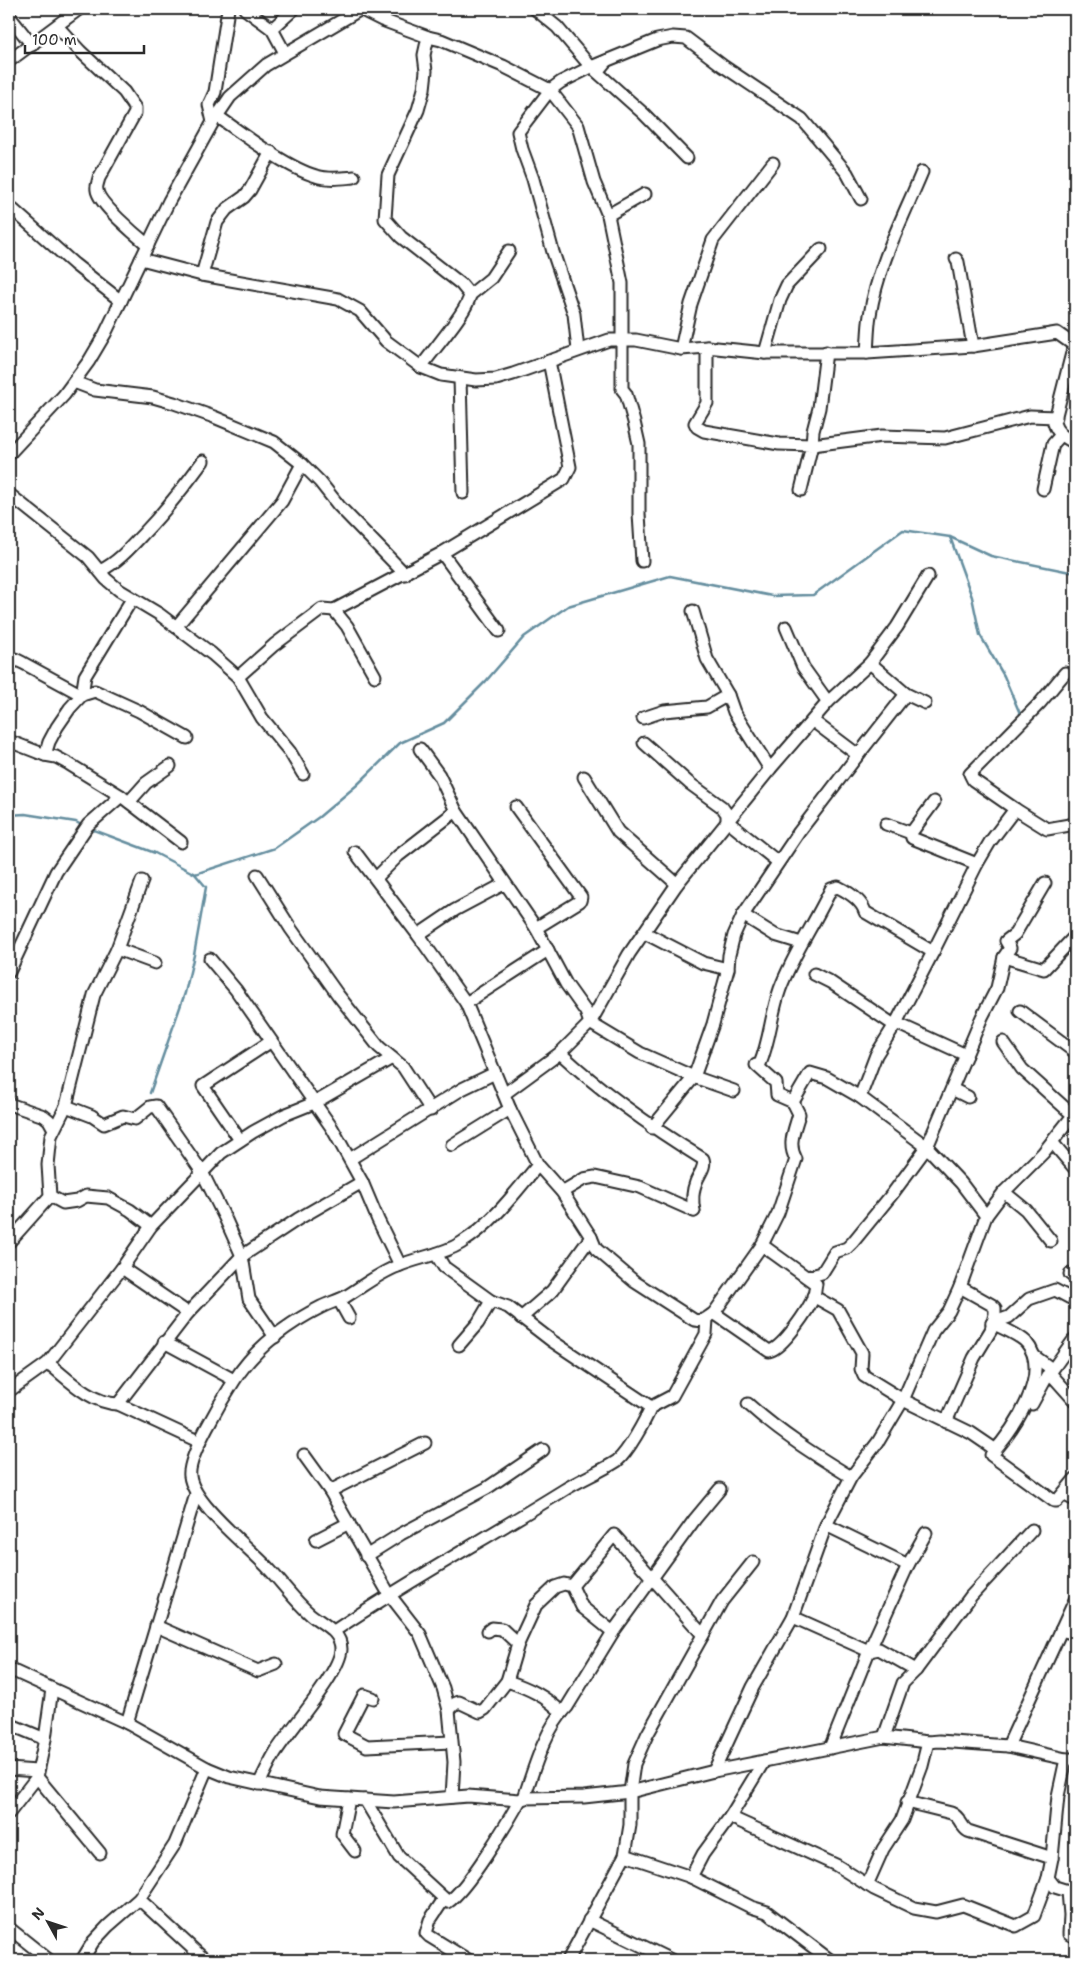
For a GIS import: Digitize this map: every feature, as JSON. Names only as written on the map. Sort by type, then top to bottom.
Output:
[{"type":"street","points":[[9,61],[79,9]]},
{"type":"street","points":[[228,9],[215,92],[209,105],[215,119],[309,174],[339,179],[354,177]]},
{"type":"street","points":[[245,9],[272,29],[285,53]]},
{"type":"street","points":[[272,29],[294,9]]},
{"type":"street","points":[[9,454],[74,382],[90,361],[169,201],[215,119],[230,97],[266,65],[361,9],[382,20],[428,37],[442,40],[503,66],[550,90],[578,126],[594,182],[608,215],[622,283],[622,389],[634,422],[639,444],[639,514],[642,561]]},
{"type":"street","points":[[535,9],[547,12],[591,67]]},
{"type":"street","points":[[9,16],[32,45]]},
{"type":"street","points":[[57,26],[80,51],[124,92],[135,108],[99,178],[97,190],[99,198],[129,230],[148,245]]},
{"type":"street","points":[[428,37],[424,55],[426,71],[424,89],[418,110],[388,175],[385,219],[401,237],[461,284],[470,295]]},
{"type":"street","points":[[578,350],[574,314],[553,252],[518,132],[550,90],[591,67],[657,40],[673,37],[686,38],[723,66],[802,119],[847,173],[861,199]]},
{"type":"street","points":[[608,60],[597,72],[644,114],[687,158]]},
{"type":"street","points":[[202,275],[217,222],[227,209],[244,198],[271,152]]},
{"type":"street","points":[[680,349],[691,304],[713,240],[773,163]]},
{"type":"street","points":[[867,353],[869,316],[889,247],[922,172]]},
{"type":"street","points":[[608,215],[645,194]]},
{"type":"street","points":[[9,206],[74,264],[121,301]]},
{"type":"street","points":[[765,353],[780,300],[787,285],[821,249]]},
{"type":"street","points":[[421,367],[463,311],[470,295],[492,278],[509,251]]},
{"type":"street","points":[[141,259],[202,275],[338,299],[360,312],[386,341],[421,367],[441,374],[476,380],[496,379],[513,374],[609,340],[636,340],[680,349],[707,347],[765,353],[867,353],[973,346],[1058,333],[1075,346],[1056,417],[1056,430],[1075,443]]},
{"type":"street","points":[[956,260],[958,262],[973,346]]},
{"type":"street","points":[[707,347],[706,403],[695,424],[704,431],[779,444],[812,445],[882,436],[945,438],[1030,416],[1056,417]]},
{"type":"street","points":[[802,490],[812,445],[812,431],[819,408],[826,352]]},
{"type":"street","points":[[238,676],[322,609],[334,610],[405,574],[564,479],[570,467],[549,361]]},
{"type":"street","points":[[460,378],[463,493]]},
{"type":"street","points":[[74,382],[95,390],[152,397],[214,417],[274,442],[302,464],[320,482],[339,506],[405,574]]},
{"type":"street","points":[[1043,489],[1053,444],[1061,435]]},
{"type":"street","points":[[100,570],[118,560],[144,533],[177,498],[203,461]]},
{"type":"street","points":[[176,627],[282,500],[302,464]]},
{"type":"street","points":[[9,494],[64,535],[88,557],[106,579],[132,599],[159,614],[238,676],[262,718],[290,752],[304,774]]},
{"type":"street","points":[[442,553],[499,631]]},
{"type":"street","points":[[504,1094],[560,1053],[590,1023],[629,954],[677,884],[770,768],[828,702],[870,662],[897,627],[928,576]]},
{"type":"street","points":[[82,695],[85,676],[132,599]]},
{"type":"street","points":[[334,610],[346,626],[375,676]]},
{"type":"street","points":[[693,611],[707,659],[728,695],[734,712],[770,768]]},
{"type":"street","points":[[786,628],[803,668],[828,702]]},
{"type":"street","points":[[9,662],[16,659],[82,695]]},
{"type":"street","points":[[870,662],[906,694],[925,703]]},
{"type":"street","points":[[1065,673],[1040,703],[970,774],[973,780],[1050,830],[1075,824]]},
{"type":"street","points":[[85,676],[95,691],[140,711],[187,738]]},
{"type":"street","points":[[45,755],[56,727],[70,708],[82,695],[95,691]]},
{"type":"street","points":[[652,1128],[694,1077],[713,1024],[728,969],[729,954],[734,935],[743,915],[810,817],[906,694]]},
{"type":"street","points":[[643,718],[664,711],[707,707],[728,695]]},
{"type":"street","points":[[813,721],[858,755]]},
{"type":"street","points":[[9,741],[45,755],[56,757],[125,799],[181,842]]},
{"type":"street","points":[[644,743],[689,783],[722,807],[727,814],[728,820],[778,862]]},
{"type":"street","points":[[420,749],[439,775],[456,811],[536,928],[566,984],[586,1012],[590,1023],[640,1053],[734,1092]]},
{"type":"street","points":[[10,964],[56,872],[86,829],[170,766]]},
{"type":"street","points":[[584,777],[618,832],[677,884]]},
{"type":"street","points":[[911,833],[934,802]]},
{"type":"street","points":[[516,807],[581,897],[580,901],[536,928]]},
{"type":"street","points":[[860,1097],[876,1055],[895,1024],[933,952],[976,864],[990,842],[1016,809]]},
{"type":"street","points":[[376,878],[398,856],[456,811]]},
{"type":"street","points":[[886,824],[911,833],[914,839],[976,864]]},
{"type":"street","points":[[356,852],[418,934],[466,1003],[510,1109],[538,1165],[562,1192],[591,1237],[596,1249],[635,1282],[694,1320],[700,1321],[710,1316]]},
{"type":"street","points":[[257,875],[291,929],[338,995],[379,1047],[403,1067],[431,1110]]},
{"type":"street","points":[[10,1236],[50,1196],[48,1164],[54,1130],[66,1106],[94,995],[117,949],[142,881]]},
{"type":"street","points":[[807,1277],[822,1272],[835,1252],[847,1248],[863,1232],[927,1147],[982,1017],[997,988],[1004,958],[1010,948],[1006,941],[1015,934],[1045,883]]},
{"type":"street","points":[[418,934],[455,910],[502,885],[506,886]]},
{"type":"street","points":[[334,1631],[389,1594],[492,1535],[577,1482],[618,1460],[626,1450],[651,1407],[672,1396],[706,1334],[710,1316],[762,1245],[778,1213],[796,1158],[792,1152],[791,1143],[800,1114],[793,1102],[777,1095],[776,1083],[756,1065],[760,1064],[767,1048],[780,990],[801,943],[831,889],[838,887],[864,906],[865,912],[933,952]]},
{"type":"street","points":[[743,915],[775,935],[801,943]]},
{"type":"street","points":[[645,933],[704,963],[728,969]]},
{"type":"street","points":[[1004,958],[1044,969],[1075,936]]},
{"type":"street","points":[[117,949],[155,963]]},
{"type":"street","points":[[466,1003],[548,950]]},
{"type":"street","points":[[210,959],[236,990],[350,1159],[400,1265]]},
{"type":"street","points":[[814,974],[830,982],[895,1024],[966,1055]]},
{"type":"street","points":[[1020,1011],[1075,1052]]},
{"type":"street","points":[[240,1140],[204,1086],[270,1042]]},
{"type":"street","points":[[714,1771],[752,1687],[793,1617],[826,1525],[851,1477],[878,1442],[903,1400],[933,1331],[949,1311],[960,1287],[986,1216],[1004,1192],[1052,1142],[1074,1114],[1022,1069],[1003,1042]]},
{"type":"street","points":[[560,1053],[652,1128],[703,1158],[704,1166],[695,1183],[692,1199],[694,1211],[640,1187],[595,1177],[584,1179],[562,1192]]},
{"type":"street","points":[[9,1391],[48,1363],[122,1268],[150,1226],[221,1152],[284,1115],[314,1103],[392,1058]]},
{"type":"street","points":[[350,1159],[462,1089],[495,1073]]},
{"type":"street","points":[[793,1102],[810,1073],[827,1078],[860,1097],[927,1147],[961,1183],[986,1216]]},
{"type":"street","points":[[952,1089],[968,1097]]},
{"type":"street","points":[[9,1104],[44,1116],[49,1120],[54,1130]]},
{"type":"street","points":[[66,1106],[92,1116],[104,1124],[123,1116],[136,1119],[150,1107],[156,1106],[202,1172],[242,1256],[249,1299],[274,1337]]},
{"type":"street","points":[[452,1145],[510,1109]]},
{"type":"street","points":[[1052,1142],[1075,1169]]},
{"type":"street","points":[[259,1784],[275,1752],[331,1675],[339,1660],[341,1648],[334,1631],[318,1621],[304,1608],[196,1494],[190,1476],[190,1468],[200,1442],[234,1380],[250,1358],[274,1337],[288,1326],[338,1300],[381,1274],[400,1265],[436,1254],[459,1244],[490,1221],[538,1165]]},
{"type":"street","points":[[118,1404],[188,1313],[242,1256],[298,1219],[362,1182]]},
{"type":"street","points":[[1004,1192],[1026,1210],[1051,1241]]},
{"type":"street","points":[[50,1196],[63,1203],[77,1201],[86,1196],[108,1198],[130,1210],[150,1226]]},
{"type":"street","points":[[521,1318],[552,1291],[591,1237]]},
{"type":"street","points":[[710,1316],[770,1351],[774,1350],[795,1328],[814,1296],[816,1284],[762,1245]]},
{"type":"street","points":[[436,1254],[444,1266],[491,1301],[508,1307],[552,1341],[651,1407]]},
{"type":"street","points":[[122,1268],[188,1313]]},
{"type":"street","points":[[946,1422],[996,1314],[992,1305],[960,1287]]},
{"type":"street","points":[[992,1323],[1009,1317],[1029,1299],[1055,1290],[1070,1298]]},
{"type":"street","points":[[814,1296],[838,1310],[862,1353],[861,1369],[864,1376],[903,1400],[970,1433],[996,1450]]},
{"type":"street","points":[[338,1300],[349,1318]]},
{"type":"street","points":[[459,1345],[478,1323],[491,1301]]},
{"type":"street","points":[[992,1323],[1025,1340],[1034,1356],[1036,1369],[1024,1410],[1004,1441],[991,1455],[1054,1501],[1057,1501],[1075,1479]]},
{"type":"street","points":[[1020,1417],[1029,1414],[1033,1402],[1050,1373],[1075,1338]]},
{"type":"street","points":[[164,1342],[234,1380]]},
{"type":"street","points":[[1034,1356],[1049,1368],[1050,1373],[1075,1401]]},
{"type":"street","points":[[48,1363],[93,1398],[110,1404],[118,1404],[200,1442]]},
{"type":"street","points":[[748,1404],[769,1423],[812,1454],[851,1477]]},
{"type":"street","points":[[330,1491],[425,1443]]},
{"type":"street","points":[[366,1556],[401,1534],[487,1488],[543,1450]]},
{"type":"street","points":[[304,1455],[350,1523],[366,1556],[389,1594],[420,1634],[443,1688],[449,1710],[454,1762],[452,1797]]},
{"type":"street","points":[[366,1800],[399,1857],[448,1902],[461,1890],[512,1816],[522,1799],[543,1743],[562,1713],[568,1707],[613,1632],[695,1519],[720,1489]]},
{"type":"street","points":[[128,1723],[196,1494]]},
{"type":"street","points":[[1063,1494],[1075,1500]]},
{"type":"street","points":[[316,1540],[350,1523]]},
{"type":"street","points":[[826,1525],[908,1565]]},
{"type":"street","points":[[884,1737],[903,1683],[916,1670],[971,1596],[1032,1530]]},
{"type":"street","points":[[830,1748],[908,1565],[926,1532]]},
{"type":"street","points":[[572,1586],[614,1535],[703,1635]]},
{"type":"street","points":[[568,1960],[624,1855],[630,1825],[630,1792],[634,1764],[647,1735],[722,1602],[753,1562]]},
{"type":"street","points":[[449,1710],[459,1702],[480,1712],[483,1711],[507,1681],[518,1644],[536,1605],[555,1587],[564,1584],[569,1587],[572,1586]]},
{"type":"street","points":[[572,1586],[582,1607],[613,1632]]},
{"type":"street","points":[[1008,1746],[1075,1600]]},
{"type":"street","points":[[793,1617],[870,1651],[878,1649],[916,1670]]},
{"type":"street","points":[[156,1626],[258,1671],[276,1664]]},
{"type":"street","points":[[488,1631],[492,1628],[502,1629],[518,1644]]},
{"type":"street","points":[[1061,1630],[1075,1634]]},
{"type":"street","points":[[9,1668],[128,1723],[207,1768],[230,1777],[316,1797],[394,1802],[468,1796],[522,1799],[584,1797],[630,1792],[714,1771],[884,1737],[928,1742],[939,1741],[1008,1746],[1070,1759],[1058,1796],[1052,1858],[1048,1878],[1034,1916],[1016,1926],[963,1905],[936,1912],[914,1908],[867,1885],[836,1865],[730,1817]]},
{"type":"street","points":[[507,1681],[531,1689],[562,1713]]},
{"type":"street","points":[[9,1813],[37,1774],[45,1739],[52,1689]]},
{"type":"street","points":[[373,1698],[364,1695],[344,1734],[368,1746],[451,1742]]},
{"type":"street","points":[[9,1724],[45,1739]]},
{"type":"street","points":[[867,1885],[883,1849],[902,1820],[907,1802],[922,1766],[928,1742]]},
{"type":"street","points":[[691,1877],[703,1854],[730,1817],[764,1761]]},
{"type":"street","points":[[83,1960],[93,1942],[139,1898],[175,1844],[207,1768]]},
{"type":"street","points":[[9,1769],[37,1774],[100,1853]]},
{"type":"street","points":[[350,1799],[342,1834],[355,1851]]},
{"type":"street","points":[[907,1802],[951,1813],[957,1816],[968,1831],[1052,1858]]},
{"type":"street","points":[[624,1855],[691,1877],[751,1907],[767,1912],[830,1960]]},
{"type":"street","points":[[1048,1878],[1055,1887],[1068,1891],[1069,1934],[1075,1937]]},
{"type":"street","points":[[139,1898],[205,1960]]},
{"type":"street","points":[[444,1899],[430,1920],[426,1933],[468,1960]]},
{"type":"street","points":[[589,1920],[671,1960]]},
{"type":"street","points":[[9,1928],[49,1960]]},
{"type":"waterway","points":[[91,829],[155,853],[195,874],[275,848],[319,817],[357,785],[400,743],[444,723],[486,681],[524,637],[568,606],[670,576],[772,596],[813,595],[903,530],[950,537],[991,556],[1075,573]]},
{"type":"waterway","points":[[950,537],[972,597],[980,635],[1004,676],[1021,716]]},
{"type":"waterway","points":[[9,815],[25,814],[76,822],[83,826]]},
{"type":"waterway","points":[[150,1093],[185,993],[194,955],[206,887],[195,874]]}]
